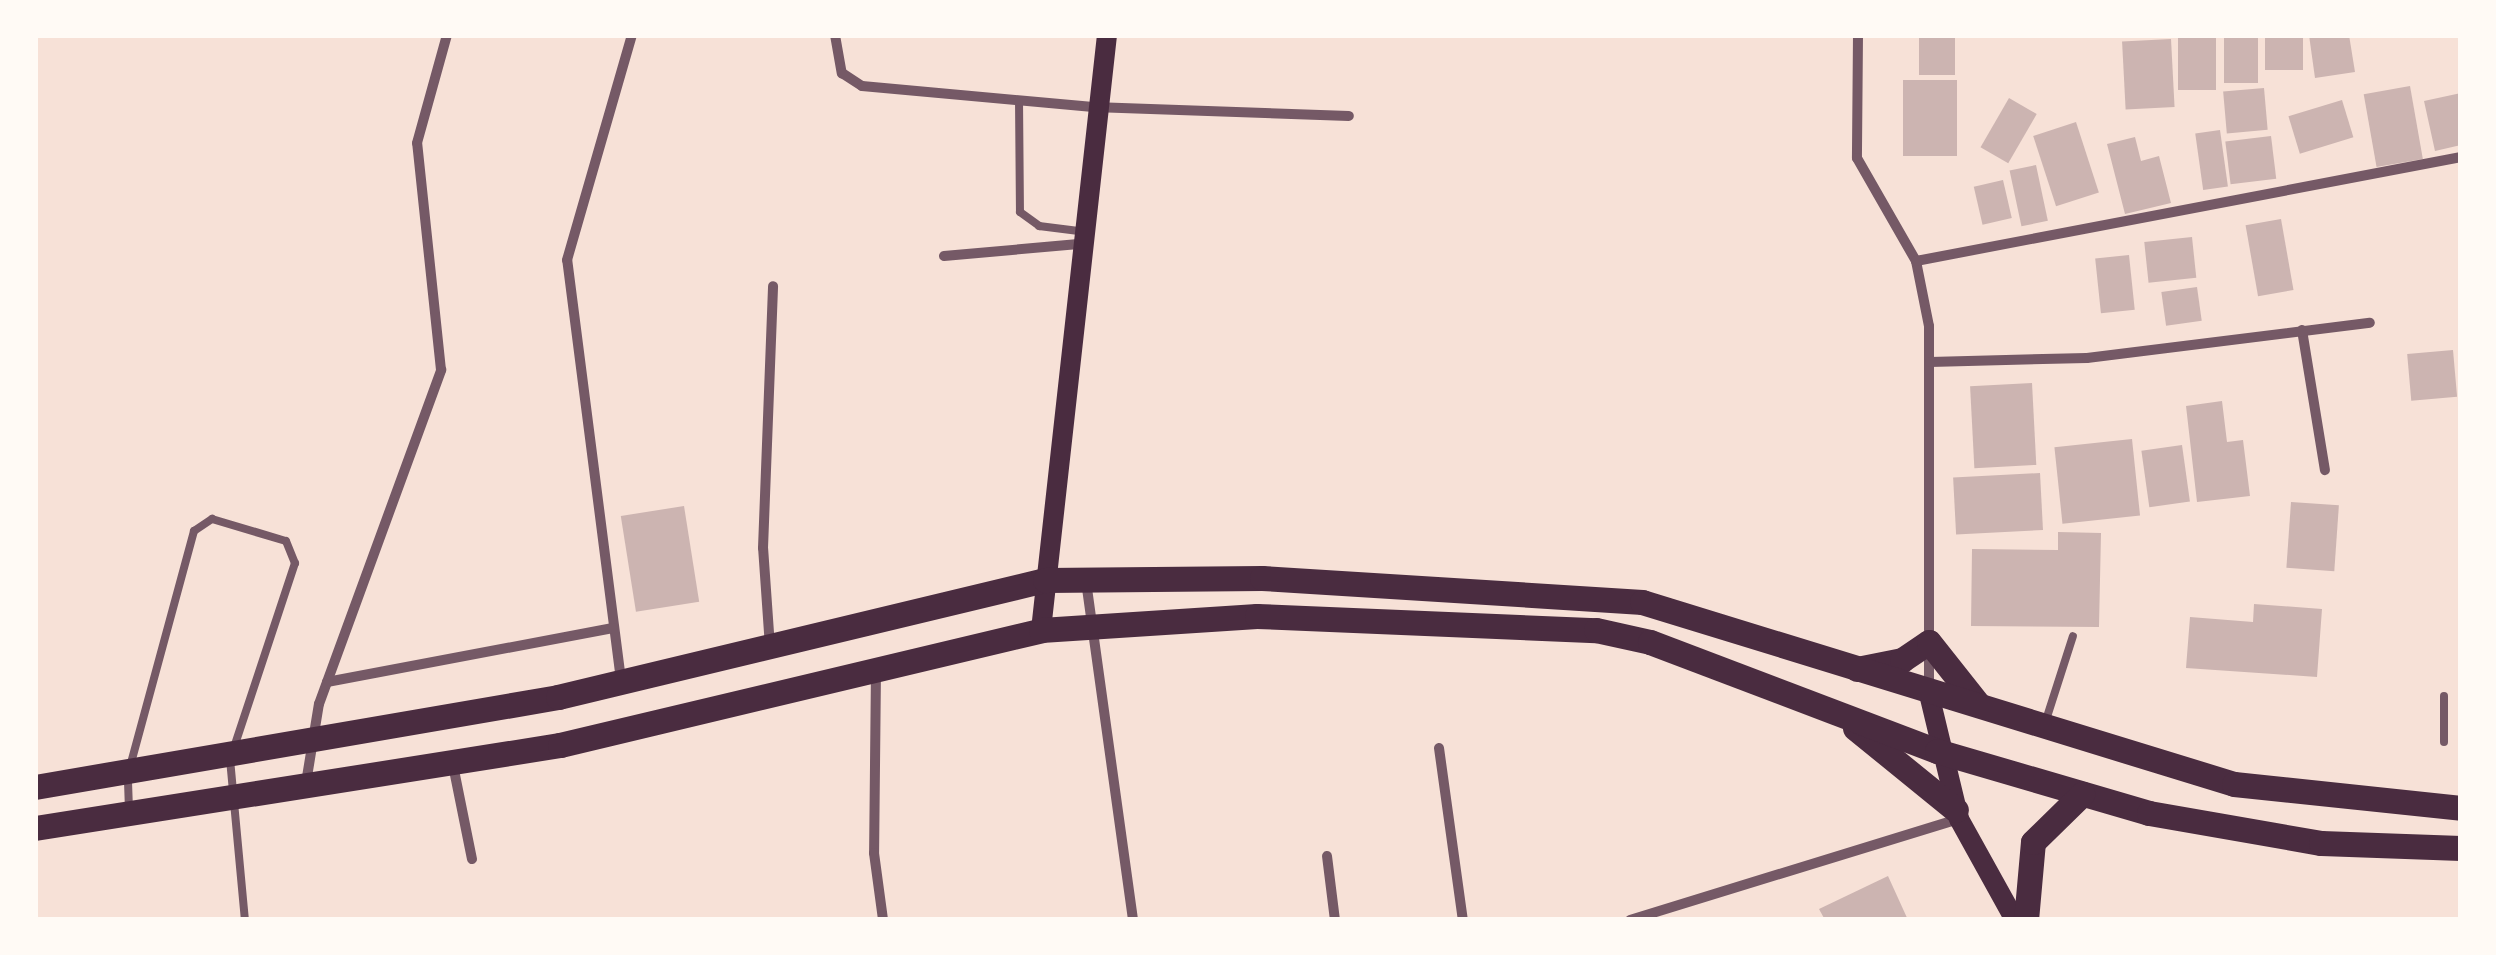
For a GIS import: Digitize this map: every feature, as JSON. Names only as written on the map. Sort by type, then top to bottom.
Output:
[{"type":"main road","points":[[1041,630],[1093,107],[1107,35]]},
{"type":"main road","points":[[35,787],[230,759],[621,683],[1044,580],[1086,580],[1569,592],[1642,602],[1929,694],[2044,724],[2234,784],[2461,808]]},
{"type":"main road","points":[[35,828],[452,764],[1041,630],[1088,623],[1257,616],[1596,630],[1650,642],[1938,751],[2082,794],[2241,833],[2461,848]]},
{"type":"main road","points":[[1855,670],[1902,660],[1929,642],[1979,706]]},
{"type":"main road","points":[[1929,694],[1938,751],[1958,815],[2015,920]]},
{"type":"main road","points":[[1831,712],[1958,815]]},
{"type":"main road","points":[[2026,920],[2033,842],[2082,794]]},
{"type":"street","points":[[304,788],[326,682],[441,370],[417,144],[447,35]]},
{"type":"street","points":[[621,683],[567,260],[632,35]]},
{"type":"street","points":[[835,35],[842,74],[862,86],[1093,107],[1350,116]]},
{"type":"street","points":[[1858,35],[1857,158],[1916,261],[1930,362],[1929,694]]},
{"type":"street","points":[[1916,261],[2461,157]]},
{"type":"street","points":[[944,256],[1079,237]]},
{"type":"street","points":[[770,648],[763,548],[773,286]]},
{"type":"street","points":[[1930,362],[2087,358],[2370,322]]},
{"type":"street","points":[[2302,330],[2325,470]]},
{"type":"street","points":[[1086,580],[1088,623],[1133,920]]},
{"type":"street","points":[[326,682],[613,628]]},
{"type":"street","points":[[876,669],[874,853],[884,920]]},
{"type":"street","points":[[1438,748],[1463,920]]},
{"type":"street","points":[[452,764],[472,858]]},
{"type":"street","points":[[1630,920],[1958,815]]},
{"type":"street","points":[[1327,856],[1335,920]]},
{"type":"lane","points":[[1019,100],[1020,212],[1039,226],[1079,237]]},
{"type":"lane","points":[[130,816],[128,774],[194,531],[212,519],[295,551],[230,759],[228,801],[245,920]]},
{"type":"lane","points":[[2044,724],[2074,636]]},
{"type":"lane","points":[[2444,696],[2444,742]]},
{"type":"building","points":[[1919,35],[1955,35],[1955,75],[1919,75]]},
{"type":"building","points":[[2178,35],[2216,35],[2216,90],[2178,90]]},
{"type":"building","points":[[2224,35],[2258,35],[2258,83],[2224,83]]},
{"type":"building","points":[[2265,35],[2303,35],[2303,70],[2265,70]]},
{"type":"building","points":[[2309,35],[2349,35],[2355,72],[2315,78]]},
{"type":"building","points":[[2171,39],[2175,107],[2126,109],[2122,42]]},
{"type":"building","points":[[1903,80],[1957,80],[1957,156],[1903,156]]},
{"type":"building","points":[[2410,86],[2423,159],[2377,167],[2364,94]]},
{"type":"building","points":[[2264,88],[2268,130],[2227,133],[2223,92]]},
{"type":"building","points":[[2461,93],[2461,145],[2435,151],[2424,101]]},
{"type":"building","points":[[2009,98],[2037,114],[2008,163],[1980,147]]},
{"type":"building","points":[[2342,100],[2353,137],[2300,154],[2288,116]]},
{"type":"building","points":[[2076,122],[2099,192],[2056,206],[2033,136]]},
{"type":"building","points":[[2220,130],[2228,186],[2203,190],[2195,133]]},
{"type":"building","points":[[2271,136],[2276,179],[2231,184],[2225,142]]},
{"type":"building","points":[[2135,137],[2141,161],[2159,156],[2171,203],[2125,214],[2107,144]]},
{"type":"building","points":[[2036,165],[2048,221],[2021,226],[2010,171]]},
{"type":"building","points":[[2003,180],[2012,218],[1983,225],[1974,187]]},
{"type":"building","points":[[2281,219],[2294,290],[2258,296],[2246,225]]},
{"type":"building","points":[[2192,237],[2196,278],[2149,283],[2144,242]]},
{"type":"building","points":[[2129,255],[2135,310],[2101,313],[2095,259]]},
{"type":"building","points":[[2197,287],[2202,321],[2166,326],[2161,292]]},
{"type":"building","points":[[2453,350],[2457,397],[2411,401],[2407,354]]},
{"type":"building","points":[[2032,383],[2036,465],[1974,468],[1970,386]]},
{"type":"building","points":[[2222,401],[2227,442],[2243,440],[2250,496],[2197,502],[2186,406]]},
{"type":"building","points":[[2132,439],[2140,516],[2062,524],[2054,447]]},
{"type":"building","points":[[2182,445],[2190,501],[2149,507],[2141,451]]},
{"type":"building","points":[[2040,473],[2043,530],[1956,534],[1953,478]]},
{"type":"building","points":[[2291,502],[2339,505],[2334,571],[2286,568]]},
{"type":"building","points":[[684,506],[699,602],[636,612],[621,516]]},
{"type":"building","points":[[2058,532],[2101,533],[2099,627],[1971,626],[1972,549],[2058,550]]},
{"type":"building","points":[[2254,604],[2322,609],[2317,677],[2186,668],[2190,617],[2253,622]]},
{"type":"building","points":[[1888,876],[1908,920],[1825,920],[1819,909]]}]
